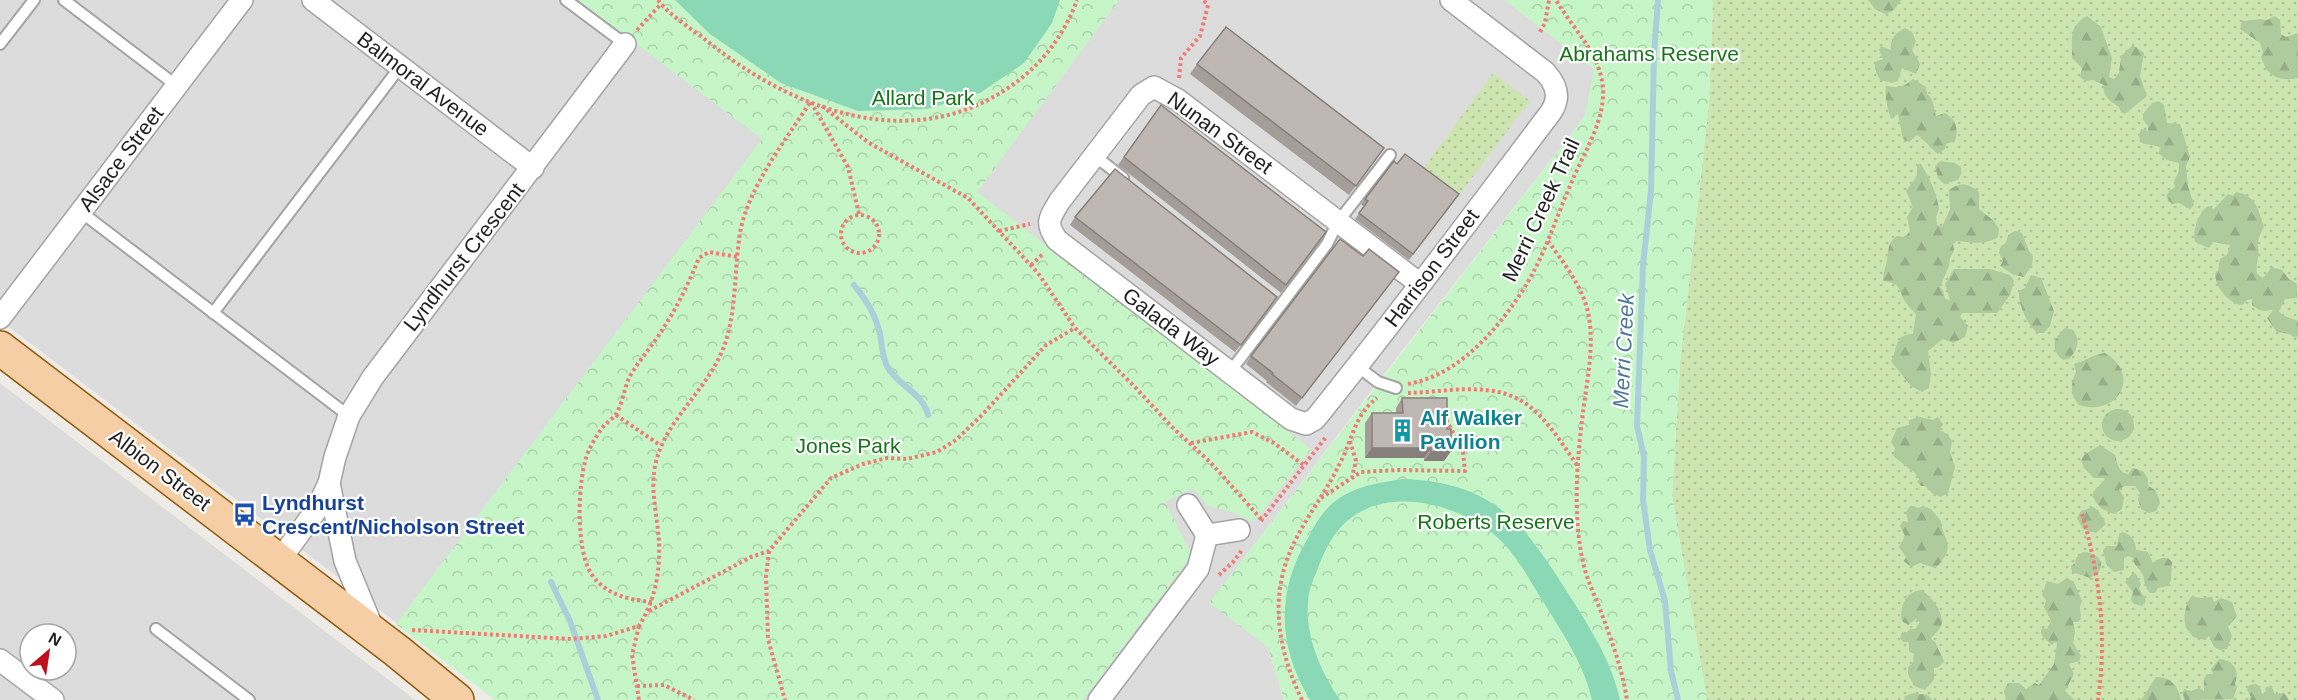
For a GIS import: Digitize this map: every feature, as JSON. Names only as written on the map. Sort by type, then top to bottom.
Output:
[{"type":"main road","name":"Albion Street","points":[[0,348],[446,690],[469,700]]},
{"type":"street","name":"Alsace Street","points":[[0,318],[242,0]]},
{"type":"street","name":"Balmoral Avenue","points":[[313,0],[533,168]]},
{"type":"street","name":"Harrison Street","points":[[1306,424],[1315,419],[1357,366],[1554,107],[1557,93],[1552,79],[1451,0]]},
{"type":"street","name":"Lyndhurst Crescent","points":[[279,561],[317,508],[329,483],[349,416],[373,377],[625,44]]},
{"type":"street","name":"Nunan Street","points":[[1048,219],[1141,95],[1154,87],[1178,100],[1419,284]]},
{"type":"street","name":"Galada Way","points":[[1048,219],[1050,230],[1057,240],[1291,419],[1306,424]]},
{"type":"street","name":"Lyndhurst Crescent","points":[[329,483],[345,561],[376,635]]},
{"type":"street","points":[[1099,700],[1198,569],[1207,536],[1188,505]]},
{"type":"street","points":[[1207,536],[1247,535]]},
{"type":"street","points":[[0,660],[53,700]]},
{"type":"lane","points":[[0,44],[34,0]]},
{"type":"lane","points":[[64,0],[177,86]]},
{"type":"lane","points":[[566,0],[625,44]]},
{"type":"lane","points":[[213,313],[400,67]]},
{"type":"lane","points":[[1230,372],[1278,300],[1327,244],[1338,222],[1390,155]]},
{"type":"lane","points":[[1095,156],[1129,183]]},
{"type":"lane","points":[[81,212],[349,416]]},
{"type":"lane","points":[[1357,366],[1378,382],[1396,387]]},
{"type":"lane","points":[[156,629],[249,700]]},
{"type":"path","points":[[625,44],[659,2],[734,63],[775,87],[822,105],[866,118],[909,122],[935,119],[979,105],[1020,81],[1036,66],[1064,29],[1077,0]]},
{"type":"path","points":[[1178,100],[1179,69],[1182,58],[1200,36],[1208,5],[1203,0]]},
{"type":"path","points":[[1540,32],[1545,23],[1549,0]]},
{"type":"path","name":"Merri Creek Trail","points":[[1302,700],[1282,648],[1277,611],[1282,572],[1293,546],[1338,468],[1355,424],[1366,408],[1383,393],[1435,376],[1459,361],[1494,328],[1526,286],[1548,240],[1598,120],[1603,89],[1599,72],[1591,52],[1557,0]]},
{"type":"path","points":[[811,101],[848,167],[859,214]]},
{"type":"path","points":[[639,700],[632,656],[639,626],[652,602],[657,579],[659,544],[655,513],[654,469],[660,445],[701,388],[723,348],[729,325],[741,231],[750,202],[768,168],[811,101]]},
{"type":"path","points":[[822,105],[869,143],[968,198],[1038,273],[1075,328],[1212,463],[1262,520]]},
{"type":"path","points":[[859,214],[870,217],[878,225],[880,232],[873,249],[861,253],[848,249],[841,238],[846,220],[859,214]]},
{"type":"path","points":[[999,231],[1048,219]]},
{"type":"path","points":[[1548,240],[1574,280],[1585,303],[1589,319],[1589,356],[1581,424],[1577,517],[1584,566],[1610,636],[1624,680],[1627,700]]},
{"type":"path","points":[[652,602],[621,597],[611,592],[592,576],[584,551],[580,524],[580,492],[584,468],[588,452],[597,437],[604,426],[616,415],[629,377],[664,328],[699,258],[709,252],[738,257]]},
{"type":"path","points":[[648,611],[751,557],[769,551],[831,478],[887,458],[907,459],[937,452],[956,440],[1046,345],[1075,328]]},
{"type":"path","points":[[1396,387],[1407,393],[1484,390],[1521,400],[1543,420],[1579,468]]},
{"type":"path","points":[[1437,393],[1439,399]]},
{"type":"path","points":[[1320,498],[1361,472],[1465,471],[1463,452],[1444,414]]},
{"type":"path","points":[[616,415],[660,445]]},
{"type":"path","points":[[1190,443],[1251,432],[1274,443],[1305,466]]},
{"type":"path","points":[[1191,580],[1206,587],[1233,562],[1247,535],[1262,520],[1329,434]]},
{"type":"path","points":[[1350,441],[1356,461],[1352,478]]},
{"type":"path","points":[[2082,514],[2099,581],[2103,667],[2098,700]]},
{"type":"path","points":[[769,551],[766,577],[768,639],[785,700]]},
{"type":"path","points":[[409,630],[571,639],[623,632],[639,626]]},
{"type":"path","points":[[637,686],[664,685],[694,700]]},
{"type":"shaded area","points":[[0,0],[1505,0],[1595,70],[1585,116],[1210,603],[1268,647],[1284,700],[495,700],[343,581],[0,320]]},
{"type":"shaded area","points":[[1188,116],[1221,141],[1216,148],[1183,122]]},
{"type":"shaded area","points":[[1134,117],[1140,121],[1116,153],[1110,148]]},
{"type":"shaded area","points":[[1227,146],[1274,182],[1269,188],[1222,152]]},
{"type":"shaded area","points":[[1278,185],[1308,208],[1303,214],[1273,192]]},
{"type":"shaded area","points":[[0,383],[415,700],[0,700]]},
{"type":"green space","name":"Jones Park","points":[[578,0],[1119,0],[977,192],[1311,449],[1254,522],[1232,512],[1208,506],[1193,488],[1165,502],[1192,555],[1083,700],[495,700],[396,624],[762,139]]},
{"type":"green space","name":"Allard Park","points":[[675,0],[1060,0],[1052,23],[1024,63],[980,93],[927,109],[858,111],[781,83],[710,34]]},
{"type":"green space","name":"Roberts Reserve","points":[[1505,0],[1713,0],[1709,103],[1680,363],[1672,496],[1707,700],[1284,700],[1268,647],[1209,603],[1585,116],[1594,69]]},
{"type":"green space","points":[[1713,0],[2298,0],[2298,700],[1707,700],[1672,496],[1680,363],[1709,103]]},
{"type":"green space","points":[[1868,0],[1901,0],[1894,10],[1886,14],[1876,10]]},
{"type":"green space","points":[[2087,16],[2101,27],[2112,58],[2109,77],[2114,79],[2119,73],[2121,56],[2133,45],[2144,53],[2140,76],[2147,96],[2125,114],[2108,98],[2104,92],[2104,85],[2093,80],[2085,81],[2080,77],[2082,68],[2072,58],[2072,34],[2076,25]]},
{"type":"green space","points":[[2275,16],[2280,20],[2281,34],[2286,37],[2298,33],[2298,78],[2279,78],[2270,73],[2263,64],[2260,43],[2240,29],[2242,21],[2262,19],[2265,21]]},
{"type":"green space","points":[[1905,28],[1912,32],[1916,41],[1912,50],[1920,64],[1916,74],[1902,68],[1898,81],[1892,83],[1880,80],[1875,69],[1875,62],[1883,59],[1879,50],[1881,46],[1891,50],[1894,37]]},
{"type":"green space","points":[[1493,73],[1530,101],[1456,199],[1421,172]]},
{"type":"green space","points":[[1913,79],[1926,87],[1927,94],[1933,101],[1936,116],[1945,113],[1956,125],[1955,141],[1946,144],[1945,149],[1938,154],[1917,135],[1909,142],[1903,139],[1898,114],[1891,119],[1890,116],[1886,86],[1901,86]]},
{"type":"green space","points":[[2159,101],[2164,105],[2167,123],[2180,124],[2190,157],[2186,166],[2188,186],[2194,205],[2190,209],[2179,203],[2172,204],[2166,197],[2175,187],[2174,181],[2179,171],[2179,163],[2167,160],[2158,153],[2161,148],[2140,142],[2141,129],[2148,131],[2143,114],[2152,103]]},
{"type":"green space","points":[[1940,161],[1955,163],[1961,167],[1958,180],[1944,184],[1938,178],[1935,166]]},
{"type":"green space","points":[[1917,164],[1921,164],[1936,196],[1939,209],[1936,217],[1937,225],[1942,227],[1950,209],[1949,190],[1964,185],[1979,192],[1979,209],[1994,221],[1999,229],[1998,237],[1988,242],[1956,241],[1953,244],[1954,251],[1940,287],[1945,299],[1950,300],[1945,284],[1954,269],[1990,269],[2010,275],[2014,281],[2010,295],[1997,313],[1962,313],[1960,317],[1968,326],[1965,337],[1953,343],[1943,339],[1928,351],[1931,374],[1929,388],[1922,392],[1911,386],[1891,361],[1900,339],[1913,334],[1916,314],[1906,303],[1897,286],[1883,281],[1890,244],[1897,236],[1905,237],[1910,231],[1907,217],[1913,207],[1906,191],[1917,176]]},
{"type":"green space","points":[[2236,192],[2248,196],[2256,205],[2264,227],[2258,241],[2257,274],[2263,278],[2272,267],[2282,270],[2297,284],[2297,298],[2285,299],[2279,311],[2282,315],[2298,321],[2296,338],[2277,332],[2267,318],[2273,310],[2257,309],[2252,305],[2252,299],[2242,305],[2237,304],[2220,289],[2215,274],[2220,259],[2227,255],[2230,245],[2213,242],[2209,248],[2195,242],[2195,227],[2205,209],[2208,206],[2214,209],[2228,194],[2233,196]]},
{"type":"green space","points":[[2015,231],[2022,233],[2033,257],[2032,265],[2024,277],[2014,275],[2000,266],[2003,261],[1999,253],[2001,246],[2006,243],[2008,235]]},
{"type":"green space","points":[[2031,275],[2041,278],[2054,311],[2050,326],[2044,333],[2037,333],[2033,329],[2020,302],[2019,291],[2025,288]]},
{"type":"green space","points":[[2065,328],[2073,330],[2078,341],[2069,359],[2063,360],[2056,352],[2055,344]]},
{"type":"green space","points":[[2105,353],[2116,362],[2122,373],[2123,383],[2120,392],[2114,400],[2104,405],[2093,407],[2079,405],[2072,389],[2076,372],[2074,364]]},
{"type":"green space","points":[[2118,409],[2130,413],[2134,425],[2130,437],[2118,441],[2106,437],[2102,425],[2106,413]]},
{"type":"green space","points":[[1919,417],[1933,420],[1938,417],[1943,424],[1940,430],[1952,441],[1950,452],[1955,467],[1948,493],[1941,497],[1933,494],[1925,486],[1921,486],[1917,482],[1919,479],[1915,473],[1893,456],[1895,448],[1891,442],[1897,428],[1909,425],[1909,420]]},
{"type":"green space","points":[[2100,445],[2115,455],[2122,472],[2128,474],[2133,468],[2143,471],[2148,479],[2148,486],[2159,497],[2160,503],[2156,511],[2149,513],[2141,509],[2138,499],[2140,493],[2135,486],[2125,486],[2119,489],[2124,498],[2122,509],[2115,514],[2098,505],[2092,495],[2105,478],[2094,478],[2084,468],[2081,460],[2084,455]]},
{"type":"green space","points":[[1402,479],[1435,482],[1463,489],[1486,499],[1506,513],[1524,531],[1540,551],[1595,637],[1612,673],[1620,700],[1592,700],[1584,674],[1565,638],[1523,568],[1497,537],[1461,514],[1418,502],[1397,502],[1376,506],[1357,514],[1340,528],[1322,558],[1309,593],[1309,628],[1321,666],[1340,700],[1310,700],[1291,659],[1286,638],[1286,598],[1298,557],[1319,520],[1336,500],[1363,487]]},
{"type":"green space","points":[[1909,507],[1931,509],[1941,521],[1948,547],[1945,556],[1935,568],[1920,563],[1911,567],[1904,561],[1906,557],[1899,547],[1905,536],[1900,526],[1903,521],[1908,522],[1906,512]]},
{"type":"green space","points":[[2093,507],[2098,510],[2106,524],[2096,533],[2083,529],[2077,518],[2081,511]]},
{"type":"green space","points":[[2122,532],[2132,538],[2136,550],[2148,552],[2153,563],[2161,558],[2168,558],[2172,562],[2171,580],[2168,586],[2158,588],[2155,593],[2150,593],[2142,573],[2133,558],[2128,556],[2124,558],[2124,570],[2114,572],[2107,565],[2103,551],[2106,546],[2117,546],[2119,534]]},
{"type":"green space","points":[[2083,552],[2095,555],[2101,562],[2100,570],[2090,578],[2072,572],[2071,566]]},
{"type":"green space","points":[[2132,574],[2136,574],[2141,585],[2139,588],[2146,601],[2142,606],[2134,604],[2131,600],[2133,592],[2125,582]]},
{"type":"green space","points":[[2067,578],[2074,582],[2082,601],[2081,619],[2073,622],[2075,632],[2073,643],[2081,656],[2079,661],[2069,664],[2074,674],[2065,691],[2075,700],[2006,700],[2004,691],[2008,683],[2019,683],[2026,689],[2035,683],[2039,685],[2054,664],[2057,643],[2052,645],[2042,636],[2041,631],[2042,628],[2047,629],[2051,621],[2044,607],[2046,600],[2042,595],[2047,581],[2058,584]]},
{"type":"green space","points":[[1921,590],[1929,596],[1941,614],[1942,623],[1931,639],[1935,642],[1944,661],[1939,667],[1934,668],[1934,680],[1925,690],[1914,686],[1908,674],[1908,667],[1913,663],[1914,654],[1909,651],[1909,642],[1903,642],[1900,638],[1902,632],[1906,633],[1910,629],[1915,629],[1920,622],[1916,619],[1908,625],[1902,621],[1901,615],[1908,597]]},
{"type":"green space","points":[[2192,596],[2212,597],[2214,602],[2221,598],[2232,602],[2237,616],[2228,627],[2232,636],[2227,649],[2220,650],[2214,647],[2209,636],[2205,640],[2193,637],[2187,629],[2185,612]]},
{"type":"green space","points":[[2219,659],[2232,664],[2236,671],[2237,688],[2233,699],[2185,700],[2182,693],[2184,689],[2191,691],[2199,688],[2204,691],[2204,679],[2207,674],[2213,674],[2211,669]]},
{"type":"green space","points":[[2156,677],[2173,683],[2181,700],[2141,700]]},
{"type":"green space","points":[[2256,684],[2260,687],[2262,694],[2265,693],[2266,687],[2271,686],[2275,694],[2284,693],[2289,700],[2250,700],[2251,697],[2247,690],[2249,685]]},
{"type":"green space","points":[[1914,693],[1926,695],[1932,700],[1904,700],[1905,696]]},
{"type":"building","points":[[1226,27],[1384,148],[1356,186],[1197,64]]},
{"type":"building","points":[[1161,105],[1326,232],[1286,285],[1124,157]]},
{"type":"building","points":[[1405,154],[1459,194],[1413,254],[1359,213],[1368,201],[1365,199],[1394,161],[1397,164]]},
{"type":"building","points":[[1115,169],[1277,297],[1241,345],[1075,217]]},
{"type":"building","points":[[1340,239],[1363,256],[1369,249],[1399,272],[1302,398],[1251,356]]},
{"type":"building","name":"Alf Walker Pavilion","points":[[1402,398],[1447,398],[1447,429],[1451,429],[1451,451],[1431,452],[1431,448],[1372,448],[1372,413],[1403,413]]},
{"type":"waterway","name":"Merri Creek","points":[[1658,0],[1654,54],[1651,191],[1643,265],[1637,426],[1644,457],[1643,500],[1650,550],[1665,601],[1671,671],[1678,700]]},
{"type":"waterway","points":[[854,285],[867,302],[876,320],[887,366],[897,379],[916,395],[928,415]]},
{"type":"waterway","points":[[551,582],[570,621],[598,700]]},
{"type":"place","name":"Alf Walker Pavilion","points":[[1402,430]]},
{"type":"place","name":"Lyndhurst Crescent/Nicholson Street","points":[[244,515]]},
{"type":"park label","name":"Abrahams Reserve","points":[[1649,54]]}]
